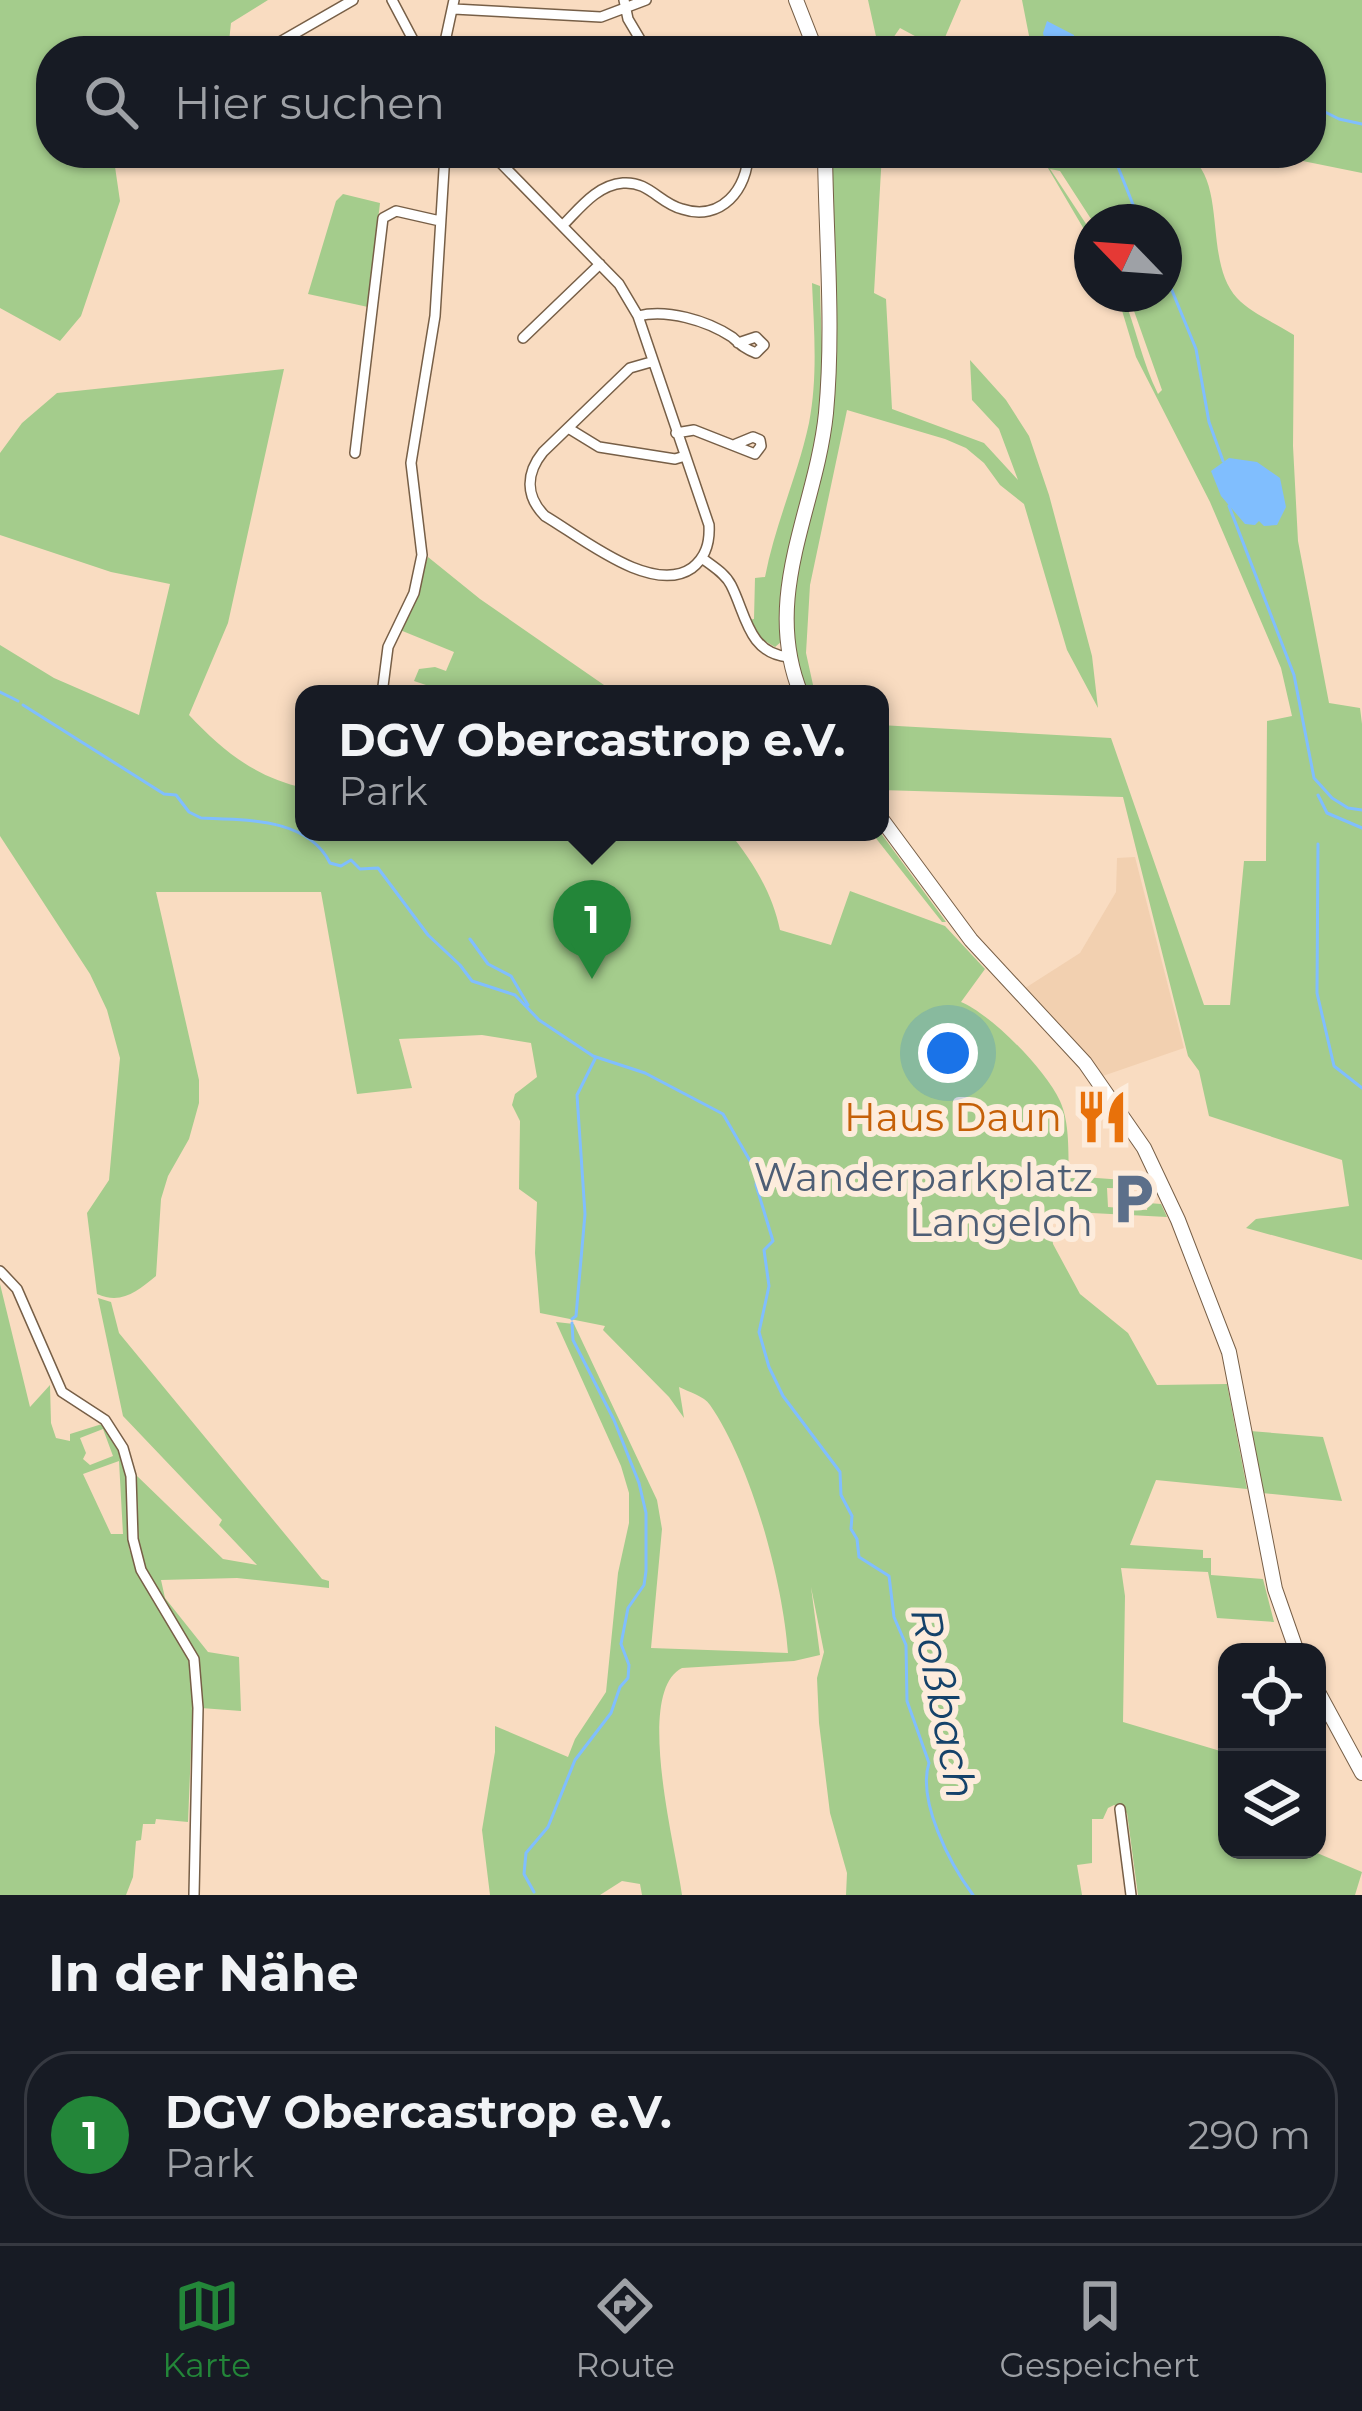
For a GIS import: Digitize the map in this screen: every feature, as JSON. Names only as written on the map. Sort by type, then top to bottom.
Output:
[{"type":"main road","points":[[796,0],[810,36]]},
{"type":"main road","points":[[798,685],[788,657],[784,621],[788,579],[826,415],[824,168]]},
{"type":"main road","points":[[889,829],[971,940],[1085,1063],[1144,1148],[1218,1316],[1237,1387],[1274,1589],[1294,1643]]},
{"type":"main road","points":[[1326,1706],[1362,1772]]},
{"type":"street","points":[[290,36],[353,0]]},
{"type":"street","points":[[392,0],[411,36]]},
{"type":"street","points":[[447,36],[454,5],[601,17],[646,0]]},
{"type":"street","points":[[625,5],[640,36]]},
{"type":"street","points":[[383,685],[388,647],[414,593],[422,555],[411,463],[435,316],[444,168]]},
{"type":"street","points":[[506,168],[619,284],[638,316],[710,526],[702,558],[677,575],[648,575],[545,516],[531,496],[531,471],[538,458],[630,368],[651,362]]},
{"type":"street","points":[[563,225],[592,196],[618,183],[651,189],[683,210],[712,210],[739,190],[747,168]]},
{"type":"street","points":[[355,452],[382,218],[396,211],[440,221]]},
{"type":"street","points":[[523,338],[600,264]]},
{"type":"street","points":[[638,316],[663,312],[711,327],[738,343]]},
{"type":"street","points":[[568,428],[599,447],[674,459],[685,456]]},
{"type":"street","points":[[676,433],[694,430],[736,443]]},
{"type":"street","points":[[702,558],[731,585],[760,645],[788,657]]},
{"type":"street","points":[[0,1271],[17,1289],[62,1392],[105,1420],[123,1448],[131,1476],[133,1539],[141,1570],[194,1659],[198,1708],[194,1895]]},
{"type":"street","points":[[1120,1809],[1131,1895]]},
{"type":"shaded area","points":[[1135,857],[1184,1048],[1097,1078],[1019,992],[1080,953],[1116,892],[1117,858]]},
{"type":"green space","points":[[0,0],[268,0],[231,23],[230,36],[36,36],[36,168],[115,168],[120,201],[81,316],[60,341],[0,308]]},
{"type":"green space","points":[[868,0],[961,0],[946,36],[915,36],[900,28],[894,36],[876,36]]},
{"type":"green space","points":[[1022,0],[1362,0],[1362,173],[1326,166],[1326,36],[1029,36]]},
{"type":"green space","points":[[830,168],[881,168],[874,293],[886,299],[892,409],[984,443],[1018,480],[999,429],[972,400],[970,360],[1006,400],[1029,436],[1049,495],[1092,656],[1098,708],[1067,650],[1024,504],[966,448],[847,410],[810,585],[806,653],[813,685],[804,685],[794,652],[791,592],[826,451]]},
{"type":"green space","points":[[1048,168],[1201,168],[1227,282],[1243,303],[1294,335],[1298,541],[1329,703],[1360,708],[1362,724],[1362,1260],[1246,1228],[1256,1219],[1349,1206],[1342,1160],[1209,1116],[1199,1071],[1188,1056],[1123,797],[889,790],[889,726],[1111,738],[1204,1005],[1230,1005],[1244,861],[1266,861],[1267,721],[1292,716],[1281,668],[1210,502],[1136,357],[1122,312],[1128,312],[1158,394],[1162,390],[1134,312],[1182,312],[1182,204],[1081,204],[1060,171],[1050,169],[1074,212]]},
{"type":"green space","points":[[343,194],[380,203],[368,307],[308,294],[336,201]]},
{"type":"green space","points":[[812,283],[820,286],[819,422],[785,566],[781,642],[775,647],[748,620],[754,619],[755,578],[765,577],[809,423],[814,371]]},
{"type":"green space","points":[[284,369],[228,623],[189,715],[241,761],[295,785],[295,841],[736,841],[760,878],[780,930],[831,945],[850,891],[945,926],[985,969],[961,1002],[1016,1044],[1060,1101],[1067,1128],[1069,1176],[1152,1182],[1155,1196],[1148,1195],[1147,1189],[1107,1188],[1108,1207],[1147,1210],[1148,1203],[1161,1204],[1167,1217],[1054,1211],[1050,1217],[1053,1244],[1080,1294],[1128,1333],[1157,1385],[1227,1384],[1247,1489],[1156,1480],[1130,1545],[1203,1550],[1203,1558],[1211,1558],[1211,1575],[1263,1579],[1274,1622],[1217,1618],[1208,1572],[1121,1568],[1125,1596],[1123,1722],[1218,1750],[1218,1859],[1326,1857],[1362,1872],[1355,1895],[1138,1895],[1127,1813],[1114,1805],[1103,1819],[1092,1819],[1092,1863],[1077,1865],[1082,1895],[846,1895],[847,1873],[830,1813],[819,1723],[817,1678],[824,1652],[811,1587],[820,1655],[682,1668],[668,1683],[659,1738],[682,1895],[642,1895],[640,1884],[622,1881],[600,1895],[490,1895],[482,1830],[495,1726],[568,1757],[606,1692],[618,1573],[629,1523],[629,1493],[621,1466],[556,1322],[574,1324],[657,1500],[662,1529],[651,1648],[788,1653],[772,1559],[751,1491],[725,1430],[707,1402],[679,1387],[684,1418],[603,1330],[605,1326],[540,1313],[537,1202],[519,1189],[520,1121],[512,1105],[515,1094],[537,1077],[531,1043],[482,1035],[399,1039],[412,1088],[357,1094],[321,892],[156,892],[199,1080],[199,1103],[189,1139],[161,1199],[156,1276],[122,1297],[97,1294],[87,1213],[109,1180],[120,1058],[107,1010],[90,974],[0,836],[0,645],[54,678],[139,715],[170,584],[111,572],[0,535],[0,453],[22,423],[57,393]]},
{"type":"green space","points":[[428,557],[604,685],[426,685],[414,681],[419,669],[446,671],[454,652],[400,630]]},
{"type":"green space","points":[[878,841],[887,841],[946,922]]},
{"type":"green space","points":[[0,1284],[30,1407],[50,1385],[56,1438],[70,1441],[70,1434],[102,1424],[117,1444],[127,1475],[129,1549],[154,1603],[187,1651],[194,1677],[188,1822],[156,1819],[155,1824],[143,1824],[126,1895],[0,1895]],"holes":[[[103,1429],[113,1456],[90,1465],[83,1459],[86,1453],[80,1438]],[[119,1461],[123,1534],[111,1534],[83,1474]]]},
{"type":"green space","points":[[98,1298],[111,1302],[119,1333],[322,1579],[329,1581],[329,1588],[237,1578],[161,1580],[165,1598],[208,1652],[239,1657],[241,1711],[201,1708],[190,1659],[142,1559],[136,1475],[223,1559],[257,1565],[219,1525],[222,1520],[123,1416]]},
{"type":"green space","points":[[1250,1431],[1323,1437],[1342,1501],[1262,1493]]},
{"type":"water","points":[[1047,21],[1074,36],[1044,36]]},
{"type":"water","points":[[1229,458],[1257,462],[1280,478],[1286,507],[1277,525],[1245,524],[1221,496],[1211,471]]},
{"type":"waterway","points":[[1326,112],[1362,124]]},
{"type":"waterway","points":[[1118,168],[1133,204]]},
{"type":"waterway","points":[[1181,312],[1196,349],[1209,422],[1223,461]]},
{"type":"waterway","points":[[1229,506],[1294,675],[1314,778],[1332,798],[1362,810]]},
{"type":"waterway","name":"Roßbach","points":[[0,692],[18,701]]},
{"type":"waterway","name":"Roßbach","points":[[23,705],[164,794],[176,795],[189,812],[201,818],[274,824],[295,831]]},
{"type":"waterway","points":[[1318,795],[1327,813],[1362,828]]},
{"type":"waterway","name":"Roßbach","points":[[312,841],[330,863],[341,866],[351,860],[360,869],[378,868],[428,935],[472,981],[515,995],[539,1020],[593,1056],[645,1073],[723,1114],[757,1173],[756,1185],[773,1241],[764,1250],[769,1286],[759,1332],[769,1367],[783,1396],[840,1472],[841,1495],[852,1516],[859,1557],[889,1576],[894,1617],[906,1645],[907,1701],[929,1763],[932,1813],[946,1850],[973,1895]]},
{"type":"waterway","points":[[1318,844],[1317,993],[1334,1066],[1362,1088]]},
{"type":"waterway","points":[[470,939],[488,964],[511,976],[528,1005]]},
{"type":"waterway","points":[[572,1319],[576,1316],[585,1214],[577,1095],[595,1059]]},
{"type":"waterway","points":[[534,1892],[524,1874],[526,1853],[548,1827],[575,1760],[611,1713],[628,1678],[629,1665],[621,1644],[628,1608],[644,1585],[646,1571],[646,1513],[639,1483],[614,1420],[573,1340],[572,1323]]},
{"type":"place","name":"DGV Obercastrop e.V.","points":[[592,979]]},
{"type":"place","name":"Haus Daun","points":[[1102,1117]]},
{"type":"place","name":"Wanderparkplatz Langeloh","points":[[1133,1199]]}]
